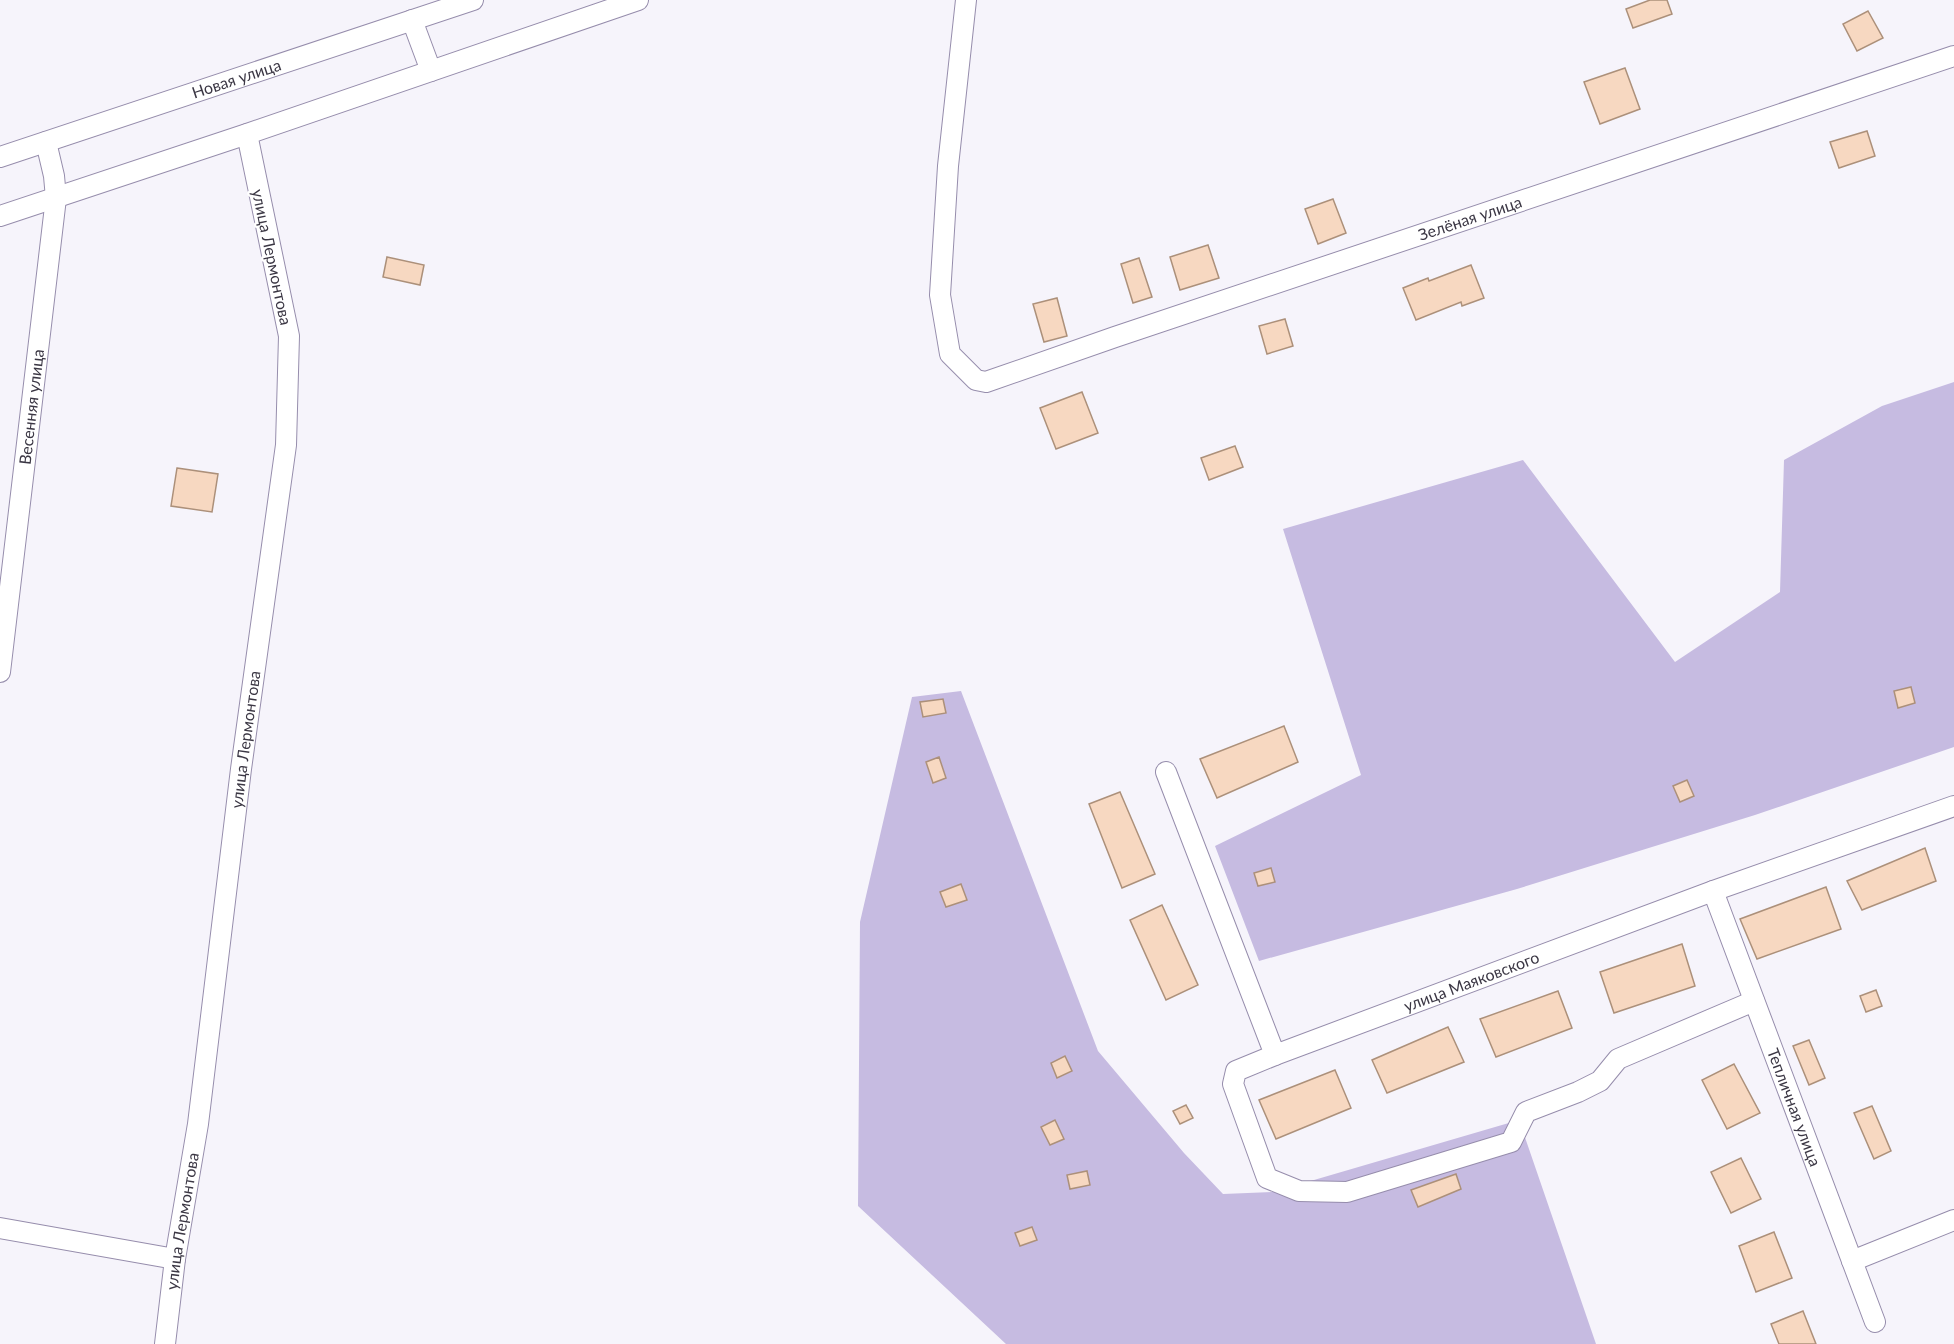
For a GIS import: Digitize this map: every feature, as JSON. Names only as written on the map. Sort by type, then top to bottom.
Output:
[{"type":"street","name":"Новая улица","points":[[0,157],[473,0]]},
{"type":"street","points":[[0,216],[248,134],[638,0]]},
{"type":"street","name":"Зелёная улица","points":[[966,0],[948,166],[940,295],[950,354],[976,380],[986,382],[1954,56]]},
{"type":"street","points":[[412,20],[431,71]]},
{"type":"street","name":"улица Лермонтова","points":[[165,1344],[175,1259],[198,1124],[241,769],[286,445],[289,336],[248,134]]},
{"type":"street","name":"Весенняя улица","points":[[0,672],[56,198],[54,176],[46,142]]},
{"type":"street","points":[[1166,772],[1275,1055]]},
{"type":"street","name":"улица Маяковского","points":[[1754,1001],[1618,1059],[1600,1081],[1526,1112],[1511,1142],[1347,1192],[1299,1191],[1267,1178],[1233,1084],[1236,1071],[1275,1055],[1713,891],[1954,806]]},
{"type":"street","name":"Тепличная улица","points":[[1713,891],[1875,1322]]},
{"type":"street","points":[[1852,1261],[1954,1220]]},
{"type":"street","points":[[0,1228],[175,1259]]},
{"type":"shaded area","points":[[1954,382],[1954,747],[1755,815],[1517,889],[1259,961],[1215,846],[1361,775],[1283,529],[1523,460],[1675,662],[1780,592],[1784,460],[1882,406]]},
{"type":"shaded area","points":[[961,691],[1098,1051],[1184,1153],[1223,1194],[1273,1192],[1519,1120],[1596,1344],[1006,1344],[858,1206],[860,922],[912,697]]},
{"type":"building","points":[[1650,0],[1667,0],[1672,14],[1633,28],[1626,9]]},
{"type":"building","points":[[1868,11],[1883,38],[1857,51],[1843,24]]},
{"type":"building","points":[[1625,68],[1640,109],[1600,124],[1584,82]]},
{"type":"building","points":[[1867,131],[1875,156],[1839,168],[1830,142]]},
{"type":"building","points":[[1333,199],[1346,233],[1318,244],[1305,209]]},
{"type":"building","points":[[1208,245],[1219,278],[1180,290],[1170,257]]},
{"type":"building","points":[[387,257],[424,265],[420,285],[383,277]]},
{"type":"building","points":[[1139,258],[1152,297],[1133,303],[1121,264]]},
{"type":"building","points":[[1471,265],[1484,298],[1462,306],[1461,302],[1416,320],[1403,288]]},
{"type":"building","points":[[1057,298],[1067,336],[1044,342],[1033,304]]},
{"type":"building","points":[[1285,319],[1293,346],[1267,354],[1259,326]]},
{"type":"building","points":[[1082,392],[1098,433],[1056,449],[1040,408]]},
{"type":"building","points":[[1235,446],[1243,467],[1209,480],[1201,458]]},
{"type":"building","points":[[177,468],[218,474],[212,512],[171,506]]},
{"type":"building","points":[[1911,687],[1915,703],[1898,708],[1894,691]]},
{"type":"building","points":[[943,699],[946,713],[923,717],[920,702]]},
{"type":"building","points":[[1284,726],[1298,762],[1217,798],[1200,759]]},
{"type":"building","points":[[939,757],[946,778],[933,783],[926,762]]},
{"type":"building","points":[[1687,780],[1694,796],[1680,802],[1673,786]]},
{"type":"building","points":[[1120,792],[1155,874],[1122,888],[1089,804]]},
{"type":"building","points":[[1925,848],[1936,881],[1862,910],[1847,881]]},
{"type":"building","points":[[1271,868],[1275,882],[1258,886],[1254,873]]},
{"type":"building","points":[[961,884],[967,900],[946,907],[940,892]]},
{"type":"building","points":[[1826,887],[1841,929],[1757,959],[1740,919]]},
{"type":"building","points":[[1162,905],[1198,985],[1166,1000],[1130,920]]},
{"type":"building","points":[[1682,944],[1695,986],[1614,1013],[1600,972]]},
{"type":"building","points":[[1876,990],[1882,1006],[1866,1012],[1860,996]]},
{"type":"building","points":[[1558,991],[1572,1028],[1496,1057],[1480,1019]]},
{"type":"building","points":[[1448,1027],[1464,1062],[1387,1093],[1372,1060]]},
{"type":"building","points":[[1809,1040],[1825,1078],[1809,1085],[1793,1046]]},
{"type":"building","points":[[1065,1056],[1072,1071],[1057,1078],[1051,1063]]},
{"type":"building","points":[[1734,1064],[1760,1113],[1727,1129],[1702,1080]]},
{"type":"building","points":[[1335,1070],[1351,1108],[1276,1139],[1259,1100]]},
{"type":"building","points":[[1186,1105],[1193,1118],[1180,1124],[1173,1111]]},
{"type":"building","points":[[1872,1106],[1891,1151],[1874,1159],[1854,1113]]},
{"type":"building","points":[[1055,1120],[1064,1139],[1050,1145],[1041,1127]]},
{"type":"building","points":[[1741,1158],[1761,1199],[1731,1213],[1711,1172]]},
{"type":"building","points":[[1087,1171],[1090,1185],[1070,1189],[1067,1175]]},
{"type":"building","points":[[1456,1174],[1461,1189],[1418,1207],[1411,1190]]},
{"type":"building","points":[[1032,1227],[1037,1240],[1020,1246],[1015,1233]]},
{"type":"building","points":[[1774,1232],[1792,1278],[1756,1292],[1739,1246]]},
{"type":"building","points":[[1803,1311],[1816,1344],[1779,1344],[1771,1324]]}]
